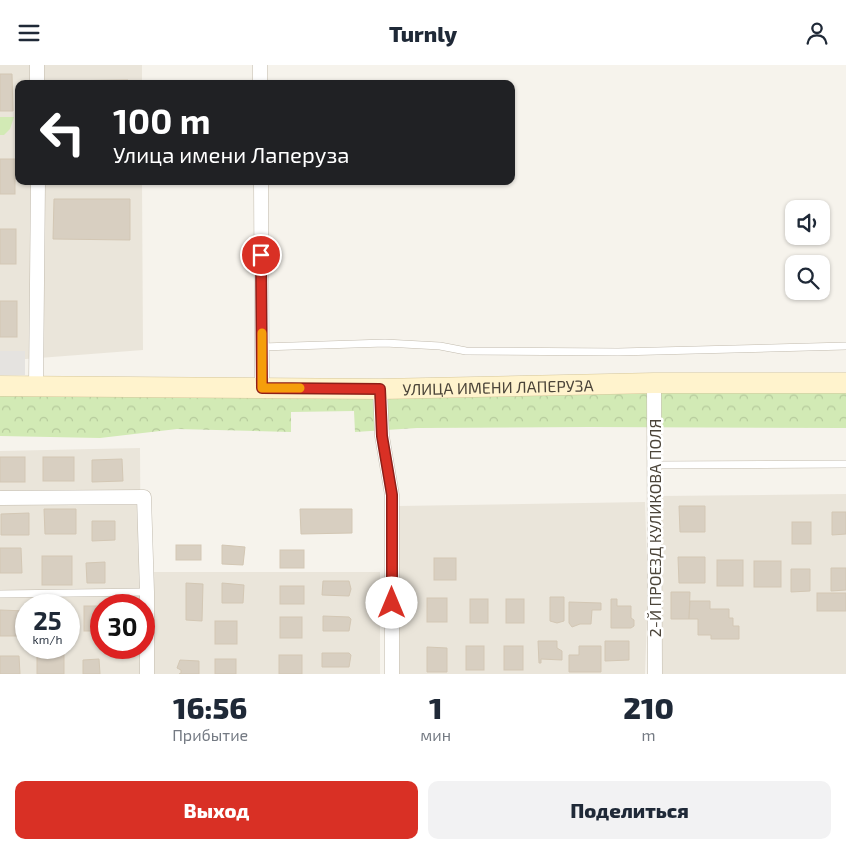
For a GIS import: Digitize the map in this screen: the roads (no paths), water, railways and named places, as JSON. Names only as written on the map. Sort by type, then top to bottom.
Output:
[{"type":"street","points":[[37,65],[37,80]]},
{"type":"street","points":[[260,65],[260,80]]},
{"type":"street","points":[[36,385],[38,185]]},
{"type":"street","points":[[261,185],[262,388]]},
{"type":"street","name":"УЛИЦА ИМЕНИ ЛАПЕРУЗА","points":[[0,386],[380,389],[654,383],[846,383]]},
{"type":"street","name":"2-Й ПРОЕЗД КУЛИКОВА ПОЛЯ","points":[[654,383],[655,674]]},
{"type":"street","points":[[380,389],[382,436],[392,495],[392,674]]},
{"type":"street","points":[[0,498],[144,497],[147,674]]},
{"type":"lane","points":[[262,347],[385,343],[440,346],[466,351],[618,352],[846,346]]},
{"type":"lane","points":[[654,465],[846,464]]},
{"type":"lane","points":[[0,594],[147,592]]}]
